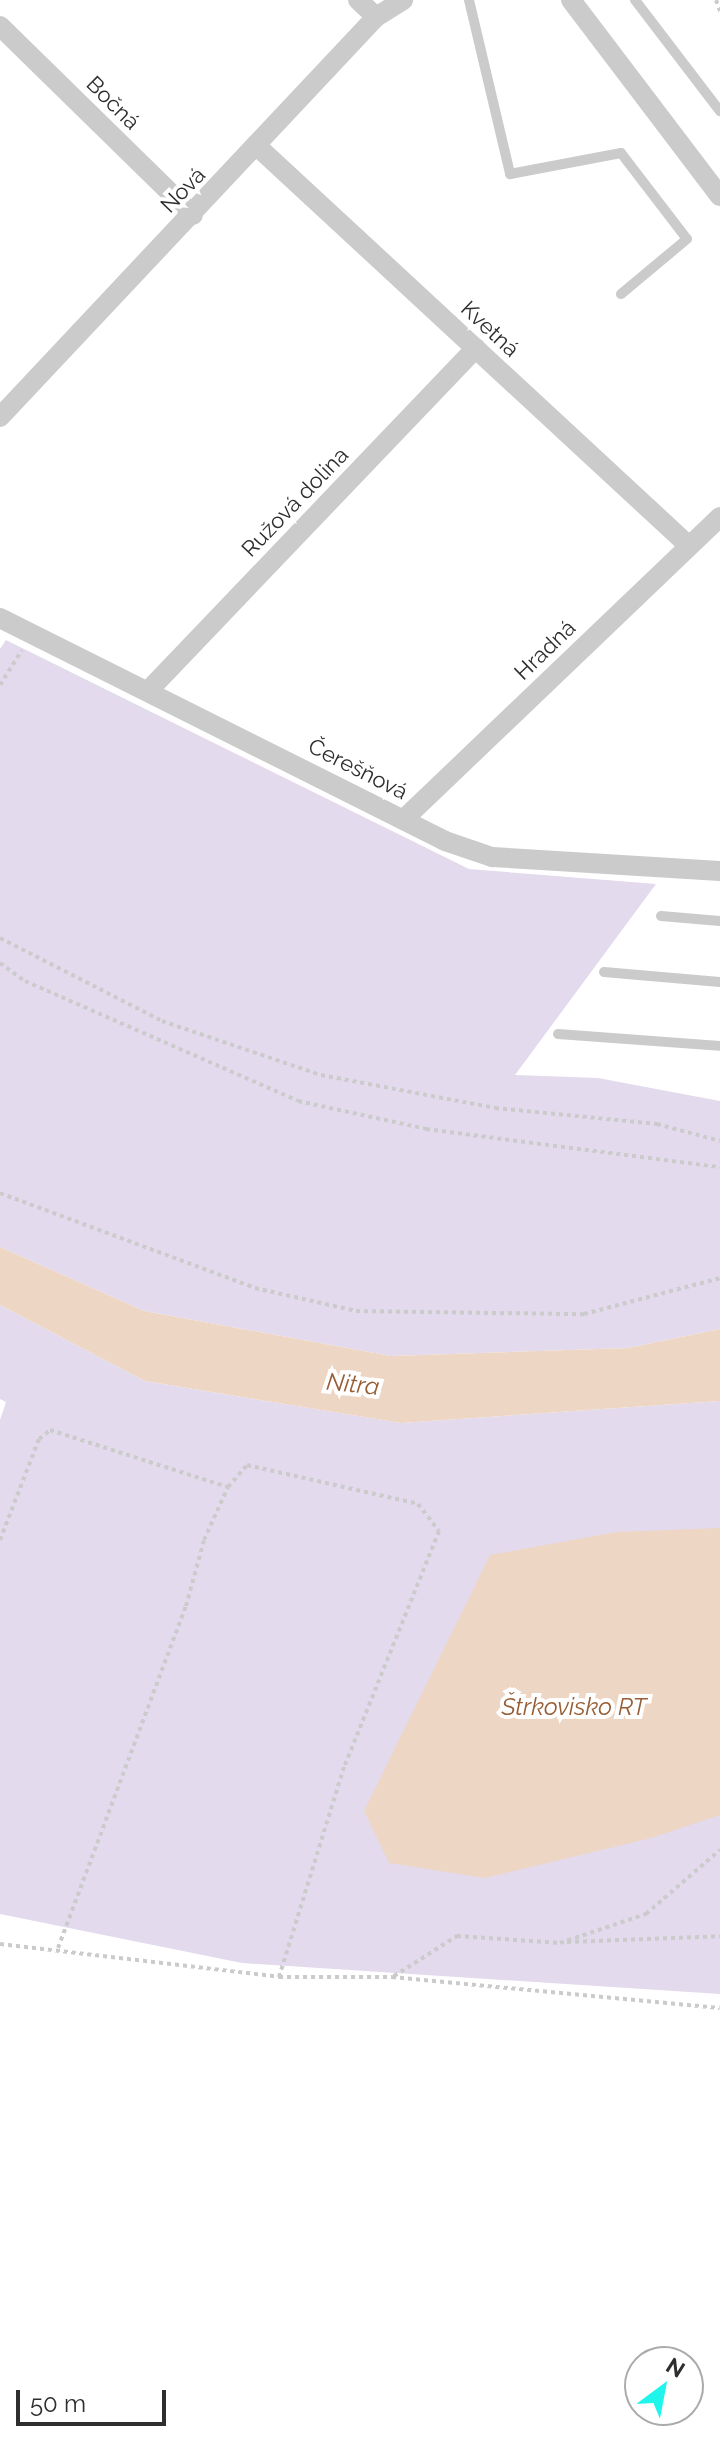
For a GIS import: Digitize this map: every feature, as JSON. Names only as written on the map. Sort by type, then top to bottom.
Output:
[{"type":"street","points":[[358,0],[376,17]]},
{"type":"street","name":"Nová","points":[[0,417],[258,147],[376,17],[403,0]]},
{"type":"street","points":[[571,0],[720,196]]},
{"type":"street","name":"Bočná","points":[[5,40],[193,215]]},
{"type":"street","name":"Kvetná","points":[[258,147],[689,546]]},
{"type":"street","name":"Ružová dolina","points":[[149,690],[476,348]]},
{"type":"street","name":"Hradná","points":[[404,819],[720,517]]},
{"type":"street","name":"Čerešňová","points":[[0,618],[404,819],[492,857],[720,871]]},
{"type":"lane","points":[[469,0],[510,174],[621,153],[687,239],[621,294]]},
{"type":"lane","points":[[635,0],[720,111]]},
{"type":"lane","points":[[661,916],[720,921]]},
{"type":"lane","points":[[604,972],[720,982]]},
{"type":"lane","points":[[558,1034],[720,1046]]},
{"type":"path","points":[[716,0],[720,11]]},
{"type":"path","points":[[0,685],[31,634]]},
{"type":"path","points":[[0,938],[162,1021],[321,1075],[495,1108],[657,1124],[720,1141]]},
{"type":"path","points":[[0,963],[25,981],[298,1101],[426,1129],[720,1167]]},
{"type":"path","points":[[0,1193],[255,1288],[356,1311],[584,1314],[720,1278]]},
{"type":"path","points":[[0,1540],[39,1439],[50,1430],[228,1487]]},
{"type":"path","points":[[58,1948],[186,1606],[204,1540],[228,1487],[247,1465],[418,1504],[439,1531],[344,1767],[279,1977]]},
{"type":"path","points":[[560,1943],[646,1914],[720,1850]]},
{"type":"path","points":[[392,1977],[457,1936],[560,1943],[720,1936]]},
{"type":"path","points":[[0,1944],[58,1948],[279,1977],[392,1977],[720,2008]]},
{"type":"shaded area","points":[[6,640],[469,869],[656,884],[515,1075],[598,1078],[720,1101],[720,1329],[628,1348],[391,1356],[144,1311],[0,1247],[0,649]]},
{"type":"shaded area","points":[[0,1305],[145,1381],[401,1423],[720,1401],[720,1994],[242,1963],[0,1914],[0,1420],[6,1402],[0,1399]]},
{"type":"water","name":"Nitra","points":[[0,1247],[144,1311],[391,1356],[628,1348],[720,1329],[720,1401],[401,1423],[145,1381],[0,1305]]},
{"type":"water","name":"Štrkovisko RT","points":[[720,1528],[720,1815],[651,1838],[485,1878],[389,1863],[364,1811],[490,1555],[617,1532]]}]
